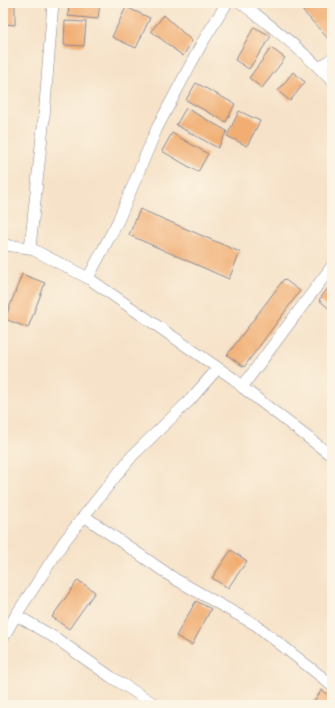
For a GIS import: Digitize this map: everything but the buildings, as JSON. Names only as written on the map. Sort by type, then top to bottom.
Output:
[{"type":"street","points":[[30,248],[44,117],[53,3]]},
{"type":"street","points":[[88,278],[118,221],[157,128],[202,43],[226,3]]},
{"type":"street","points":[[241,3],[273,27],[320,68],[332,81]]},
{"type":"street","points":[[320,68],[332,58]]},
{"type":"street","points":[[3,245],[30,248],[88,278],[234,379],[332,456]]},
{"type":"street","points":[[242,386],[332,266]]},
{"type":"street","points":[[3,638],[16,615],[63,543],[84,516],[132,456],[190,400],[218,368]]},
{"type":"street","points":[[84,516],[175,579],[256,625],[324,678],[332,686]]},
{"type":"street","points":[[16,615],[57,639],[111,677],[156,705]]}]
